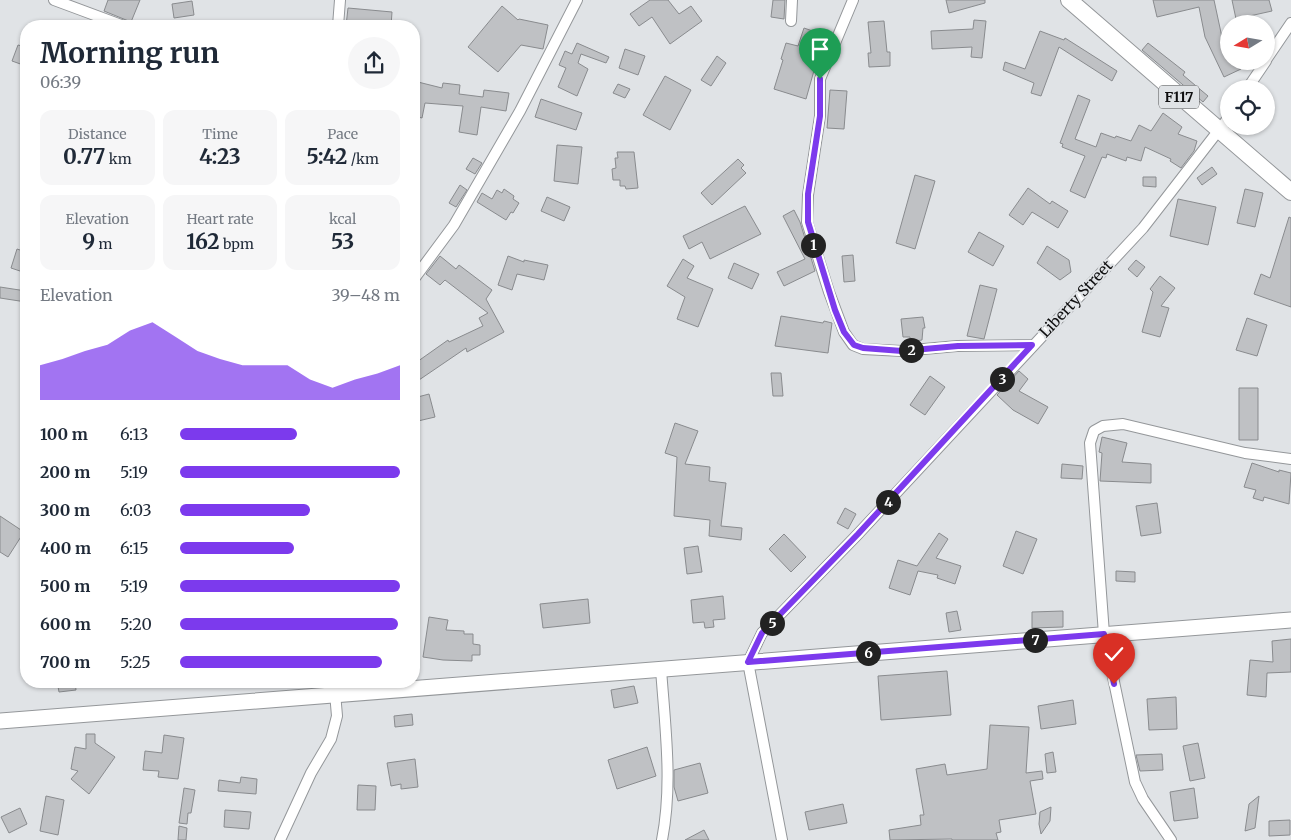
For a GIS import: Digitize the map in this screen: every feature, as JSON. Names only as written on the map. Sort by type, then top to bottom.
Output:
[{"type":"main road","name":"F117","points":[[1069,0],[1291,192]]},
{"type":"main road","points":[[420,683],[661,669],[1291,620]]},
{"type":"main road","points":[[0,721],[335,688]]},
{"type":"street","points":[[54,0],[108,20]]},
{"type":"street","points":[[338,20],[340,0]]},
{"type":"street","points":[[420,271],[454,225],[520,111],[577,0]]},
{"type":"street","points":[[791,21],[792,0]]},
{"type":"street","points":[[853,0],[820,79],[820,116],[808,194],[808,222],[829,292],[844,332],[854,345],[863,348],[902,351],[958,346],[1032,345]]},
{"type":"street","points":[[1275,47],[1291,23]]},
{"type":"street","name":"Liberty Street","points":[[748,662],[762,633],[858,534],[1143,228],[1219,131]]},
{"type":"street","points":[[1171,840],[1143,799],[1135,782],[1104,634],[1090,443],[1094,430],[1103,426],[1123,424],[1244,453],[1291,459]]},
{"type":"street","points":[[748,662],[782,840]]},
{"type":"street","points":[[661,669],[668,781],[666,821],[662,840]]},
{"type":"street","points":[[280,840],[311,773],[331,739],[337,716],[335,688]]},
{"type":"building","points":[[108,0],[140,0],[132,20],[126,20],[104,11]]},
{"type":"building","points":[[650,0],[668,0],[679,14],[691,6],[702,21],[670,44],[652,17],[639,26],[630,14]]},
{"type":"building","points":[[773,0],[785,0],[784,19],[771,17]]},
{"type":"building","points":[[946,0],[985,0],[985,3],[949,13]]},
{"type":"building","points":[[1153,0],[1214,0],[1220,28],[1220,69],[1205,37],[1199,7],[1157,17]]},
{"type":"building","points":[[1232,0],[1269,0],[1272,11],[1254,15],[1235,15]]},
{"type":"building","points":[[192,1],[194,15],[174,18],[172,4]]},
{"type":"building","points":[[502,6],[518,20],[548,25],[543,49],[521,45],[498,72],[468,47]]},
{"type":"building","points":[[348,8],[392,12],[391,20],[347,20]]},
{"type":"building","points":[[974,20],[986,21],[982,58],[971,57],[972,47],[932,49],[931,31],[973,29]]},
{"type":"building","points":[[884,21],[887,52],[890,52],[890,66],[869,67],[868,53],[871,53],[868,22]]},
{"type":"building","points":[[804,28],[824,35],[806,99],[774,89],[786,43],[798,46]]},
{"type":"building","points":[[1040,31],[1064,40],[1065,38],[1117,71],[1112,81],[1059,47],[1041,96],[1031,93],[1034,83],[1003,70],[1005,62],[1025,69]]},
{"type":"building","points":[[577,43],[609,57],[606,63],[581,54],[578,63],[588,69],[577,96],[558,87],[566,68],[559,65],[565,51],[572,54]]},
{"type":"building","points":[[1148,43],[1185,72],[1183,75],[1208,96],[1203,102],[1142,50]]},
{"type":"building","points":[[18,45],[20,46],[20,64],[12,61]]},
{"type":"building","points":[[625,49],[645,56],[638,75],[619,68]]},
{"type":"building","points":[[717,56],[726,63],[711,86],[701,80]]},
{"type":"building","points":[[1221,70],[1239,70],[1224,77]]},
{"type":"building","points":[[665,76],[691,90],[670,130],[643,115]]},
{"type":"building","points":[[420,82],[442,88],[443,83],[460,85],[459,94],[483,97],[484,90],[509,93],[506,111],[481,107],[477,135],[459,132],[463,106],[425,103],[422,118],[420,118]]},
{"type":"building","points":[[618,84],[630,89],[625,98],[613,93]]},
{"type":"building","points":[[830,90],[847,91],[844,129],[827,128]]},
{"type":"building","points":[[1078,95],[1090,100],[1075,139],[1096,147],[1101,133],[1131,141],[1139,125],[1151,131],[1163,113],[1182,127],[1178,134],[1197,141],[1194,151],[1181,168],[1170,161],[1171,159],[1145,147],[1141,161],[1127,157],[1126,161],[1107,154],[1106,158],[1102,157],[1085,198],[1070,191],[1085,156],[1062,147],[1063,144],[1060,143]]},
{"type":"building","points":[[541,99],[582,113],[576,130],[535,117]]},
{"type":"building","points":[[557,145],[582,147],[578,184],[554,181]]},
{"type":"building","points":[[617,152],[634,152],[638,188],[626,189],[625,186],[620,186],[620,180],[613,180],[612,169],[616,168],[615,158],[618,158]]},
{"type":"building","points":[[473,158],[482,163],[475,174],[466,169]]},
{"type":"building","points":[[738,159],[744,165],[741,168],[746,173],[712,205],[701,193]]},
{"type":"building","points":[[1212,167],[1217,174],[1202,185],[1197,178]]},
{"type":"building","points":[[915,175],[935,181],[915,249],[896,243]]},
{"type":"building","points":[[1143,177],[1156,177],[1156,187],[1143,186]]},
{"type":"building","points":[[460,185],[467,190],[456,207],[449,203]]},
{"type":"building","points":[[1028,188],[1050,204],[1052,201],[1068,211],[1058,228],[1032,212],[1023,225],[1009,215]]},
{"type":"building","points":[[504,189],[514,196],[513,199],[519,203],[506,220],[477,202],[482,193],[492,199],[497,190],[502,193]]},
{"type":"building","points":[[1245,189],[1263,193],[1255,227],[1237,223]]},
{"type":"building","points":[[547,197],[570,207],[564,221],[541,211]]},
{"type":"building","points":[[1178,199],[1216,207],[1208,245],[1170,236]]},
{"type":"building","points":[[745,206],[761,234],[710,259],[702,242],[689,249],[683,236]]},
{"type":"building","points":[[794,210],[800,222],[815,271],[784,286],[777,272],[805,259],[783,216]]},
{"type":"building","points":[[1289,217],[1291,218],[1291,307],[1254,294],[1261,274],[1270,278]]},
{"type":"building","points":[[979,232],[1004,246],[993,266],[968,252]]},
{"type":"building","points":[[1047,246],[1069,260],[1071,272],[1060,280],[1037,263]]},
{"type":"building","points":[[17,249],[20,250],[20,271],[11,268]]},
{"type":"building","points":[[853,255],[855,281],[844,282],[842,256]]},
{"type":"building","points":[[440,256],[456,269],[459,265],[492,290],[486,299],[504,332],[467,352],[466,348],[420,379],[420,360],[448,340],[449,342],[483,326],[479,318],[488,313],[445,280],[440,285],[426,274]]},
{"type":"building","points":[[508,256],[524,262],[524,260],[548,265],[544,280],[517,274],[512,290],[498,285]]},
{"type":"building","points":[[683,259],[694,266],[687,278],[713,289],[698,327],[677,319],[685,297],[667,286]]},
{"type":"building","points":[[1136,260],[1145,267],[1137,277],[1128,269]]},
{"type":"building","points":[[734,263],[759,274],[752,289],[728,278]]},
{"type":"building","points":[[1160,276],[1175,288],[1161,306],[1169,308],[1160,337],[1142,332],[1153,292],[1150,289]]},
{"type":"building","points":[[980,285],[997,289],[984,339],[967,336]]},
{"type":"building","points":[[0,287],[20,290],[20,301],[0,298]]},
{"type":"building","points":[[781,316],[832,323],[828,353],[775,346]]},
{"type":"building","points":[[923,317],[925,328],[923,328],[922,340],[910,342],[910,337],[903,337],[901,319]]},
{"type":"building","points":[[1247,318],[1267,325],[1257,356],[1236,350]]},
{"type":"building","points":[[1019,371],[1028,379],[1019,391],[1048,407],[1038,424],[1013,410],[997,395]]},
{"type":"building","points":[[771,373],[781,373],[783,396],[773,396]]},
{"type":"building","points":[[930,376],[945,387],[925,415],[910,405]]},
{"type":"building","points":[[1239,388],[1258,388],[1258,440],[1239,440]]},
{"type":"building","points":[[429,394],[435,417],[420,421],[420,396]]},
{"type":"building","points":[[675,423],[698,431],[685,464],[710,467],[709,481],[726,483],[721,526],[742,528],[741,540],[709,536],[710,520],[674,516],[677,457],[665,453]]},
{"type":"building","points":[[1102,437],[1127,443],[1122,462],[1151,464],[1151,483],[1100,481],[1102,453],[1099,452]]},
{"type":"building","points":[[1252,463],[1279,472],[1279,470],[1291,473],[1289,504],[1264,497],[1263,501],[1253,498],[1256,490],[1244,487]]},
{"type":"building","points":[[1062,464],[1083,466],[1082,479],[1061,478]]},
{"type":"building","points":[[1157,503],[1161,533],[1141,536],[1136,506]]},
{"type":"building","points":[[845,508],[856,514],[848,529],[837,523]]},
{"type":"building","points":[[0,516],[20,529],[20,538],[8,557],[0,552]]},
{"type":"building","points":[[1016,531],[1037,539],[1023,574],[1003,566]]},
{"type":"building","points":[[939,533],[948,539],[936,558],[961,566],[955,584],[937,578],[938,575],[918,571],[910,595],[889,588],[898,560],[917,566]]},
{"type":"building","points":[[784,534],[806,557],[791,572],[769,549]]},
{"type":"building","points":[[698,546],[702,572],[687,574],[684,548]]},
{"type":"building","points":[[1116,571],[1135,572],[1135,582],[1116,581]]},
{"type":"building","points":[[723,596],[725,619],[713,620],[714,627],[705,628],[704,622],[693,623],[691,600]]},
{"type":"building","points":[[588,599],[590,623],[543,628],[540,604]]},
{"type":"building","points":[[957,611],[961,630],[949,632],[946,613]]},
{"type":"building","points":[[1063,611],[1063,627],[1032,628],[1032,612]]},
{"type":"building","points":[[429,617],[448,620],[446,630],[464,631],[464,634],[473,634],[473,644],[480,645],[480,655],[472,655],[472,661],[423,657]]},
{"type":"building","points":[[1291,639],[1291,672],[1267,673],[1266,697],[1247,695],[1250,660],[1273,662],[1272,641]]},
{"type":"building","points":[[947,671],[951,715],[881,720],[878,676]]},
{"type":"building","points":[[634,686],[638,703],[614,708],[611,690]]},
{"type":"building","points":[[58,688],[76,688],[76,690],[59,692]]},
{"type":"building","points":[[1176,697],[1177,729],[1149,730],[1147,699]]},
{"type":"building","points":[[1073,700],[1076,724],[1041,729],[1038,706]]},
{"type":"building","points":[[412,714],[413,725],[395,727],[394,716]]},
{"type":"building","points":[[990,725],[1029,727],[1026,773],[1042,771],[1043,779],[1030,781],[1036,814],[999,820],[1001,832],[996,833],[998,840],[890,840],[889,830],[921,825],[920,815],[924,815],[916,769],[945,764],[947,775],[987,769]]},
{"type":"building","points":[[86,734],[95,734],[95,743],[115,757],[89,794],[71,779],[78,771],[71,769],[75,747],[86,749]]},
{"type":"building","points":[[164,735],[184,738],[178,779],[158,777],[159,771],[143,770],[145,751],[162,753]]},
{"type":"building","points":[[1198,743],[1205,778],[1190,781],[1183,746]]},
{"type":"building","points":[[647,747],[656,776],[617,789],[608,760]]},
{"type":"building","points":[[1053,752],[1056,772],[1047,773],[1045,754]]},
{"type":"building","points":[[1162,754],[1163,770],[1140,771],[1136,755]]},
{"type":"building","points":[[415,759],[418,787],[401,789],[401,784],[391,786],[387,763]]},
{"type":"building","points":[[700,763],[708,793],[678,801],[674,787],[674,770]]},
{"type":"building","points":[[241,777],[257,779],[256,794],[218,791],[219,780],[240,783]]},
{"type":"building","points":[[358,785],[376,786],[375,810],[357,810]]},
{"type":"building","points":[[184,788],[195,790],[191,813],[188,813],[187,824],[179,823]]},
{"type":"building","points":[[1194,788],[1198,818],[1174,821],[1170,792]]},
{"type":"building","points":[[46,796],[64,800],[58,835],[40,831]]},
{"type":"building","points":[[1259,796],[1255,828],[1245,831],[1249,804]]},
{"type":"building","points":[[843,804],[847,823],[809,830],[805,812]]},
{"type":"building","points":[[1051,807],[1050,821],[1041,834],[1039,824],[1040,812]]},
{"type":"building","points":[[20,808],[27,824],[9,833],[1,817]]},
{"type":"building","points":[[225,810],[251,812],[249,829],[224,827]]},
{"type":"building","points":[[1290,820],[1290,835],[1269,836],[1269,821]]},
{"type":"building","points":[[179,826],[187,828],[186,840],[178,840]]},
{"type":"building","points":[[704,830],[709,840],[685,840]]},
{"type":"route","points":[[820,79],[820,116],[808,194],[808,222],[835,310],[844,332],[854,345],[863,348],[902,351],[958,346],[1032,345],[858,534],[762,633],[748,662],[1104,634],[1114,684]]}]
